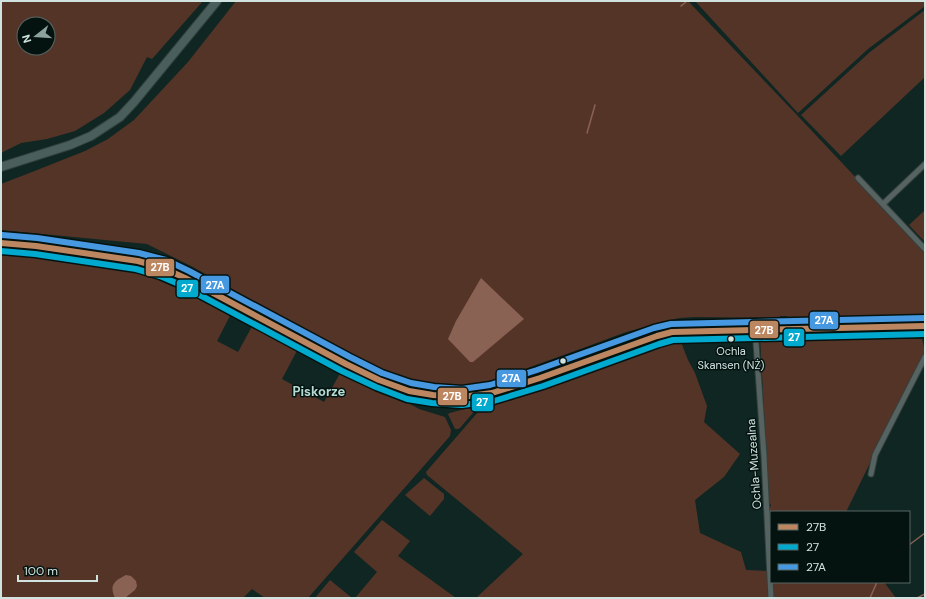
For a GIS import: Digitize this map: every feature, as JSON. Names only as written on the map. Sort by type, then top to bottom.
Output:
[{"type":"main road","points":[[3,168],[92,136],[120,117],[217,1]]},
{"type":"street","points":[[882,204],[925,164]]},
{"type":"street","points":[[858,178],[925,249]]},
{"type":"street","points":[[1,243],[110,256],[138,261],[163,268],[185,278],[379,380],[409,391],[433,396],[462,396],[492,393],[540,378],[664,334],[694,330],[925,326]]},
{"type":"street","name":"Ochla-Muzealna","points":[[755,329],[764,445],[770,576]]},
{"type":"street","points":[[871,474],[875,455],[925,357]]},
{"type":"street","name":"Ochla-Muzealna","points":[[770,583],[771,598]]},
{"type":"shaded area","points":[[1,1],[203,1],[152,59],[147,57],[130,90],[104,113],[75,131],[47,139],[21,143],[1,153]]},
{"type":"shaded area","points":[[236,1],[688,1],[925,251],[925,314],[787,318],[787,316],[780,316],[779,318],[679,318],[626,332],[494,380],[459,388],[437,387],[391,375],[329,343],[193,267],[147,244],[1,230],[1,184],[85,151],[108,139],[134,120],[188,62]]},
{"type":"shaded area","points":[[695,1],[925,1],[925,6],[868,49],[798,113]]},
{"type":"shaded area","points":[[925,10],[925,77],[841,156],[801,115],[870,52]]},
{"type":"shaded area","points":[[925,210],[925,242],[909,225]]},
{"type":"shaded area","points":[[1,253],[141,261],[233,310],[217,341],[238,352],[255,321],[300,345],[282,379],[324,402],[343,368],[419,409],[445,417],[451,430],[450,436],[308,598],[265,598],[252,589],[243,598],[1,598]]},
{"type":"shaded area","points":[[481,278],[524,319],[473,362],[470,362],[448,339],[456,321]]},
{"type":"shaded area","points":[[762,334],[822,334],[889,339],[922,339],[925,351],[846,511],[770,511],[770,524],[769,510],[771,505],[769,502],[760,337]]},
{"type":"shaded area","points":[[679,337],[695,373],[707,406],[704,422],[740,454],[724,477],[695,500],[700,533],[741,552],[746,570],[769,571],[770,583],[885,583],[896,598],[476,598],[523,554],[427,475],[426,472],[490,400],[531,390],[663,340]]},
{"type":"shaded area","points":[[443,399],[476,400],[466,406],[452,408],[444,407],[442,402]]},
{"type":"shaded area","points":[[475,406],[477,408],[460,428],[455,429],[448,414]]},
{"type":"shaded area","points":[[424,478],[444,494],[444,499],[430,516],[405,495]]},
{"type":"shaded area","points":[[382,520],[410,541],[398,556],[456,598],[355,598],[377,572],[354,552]]},
{"type":"shaded area","points":[[126,575],[131,576],[136,581],[137,586],[135,590],[125,598],[115,598],[112,590],[114,584],[118,579]]},
{"type":"shaded area","points":[[330,580],[352,598],[315,598]]},
{"type":"waterway","points":[[681,6],[687,1]]},
{"type":"waterway","points":[[587,133],[595,105]]},
{"type":"waterway","points":[[910,544],[925,533]]},
{"type":"waterway","points":[[870,598],[877,583]]},
{"type":"waterway","points":[[917,598],[925,594]]},
{"type":"transit line","name":"27A","points":[[2,235],[37,238],[139,253],[166,260],[382,373],[411,383],[434,387],[462,389],[490,385],[537,370],[654,328],[671,324],[925,318]]},
{"type":"transit line","name":"27B","points":[[1,243],[36,246],[138,261],[163,268],[185,278],[379,380],[409,391],[433,395],[462,397],[492,393],[672,332],[925,326]]},
{"type":"transit line","name":"27","points":[[1,251],[35,254],[136,269],[160,276],[181,285],[342,371],[376,387],[407,399],[432,403],[462,405],[494,401],[543,386],[673,340],[925,334]]},
{"type":"place","name":"Ochla Skansen (NŻ)","points":[[731,339]]},
{"type":"district","name":"Piskorze","points":[[319,391]]}]
